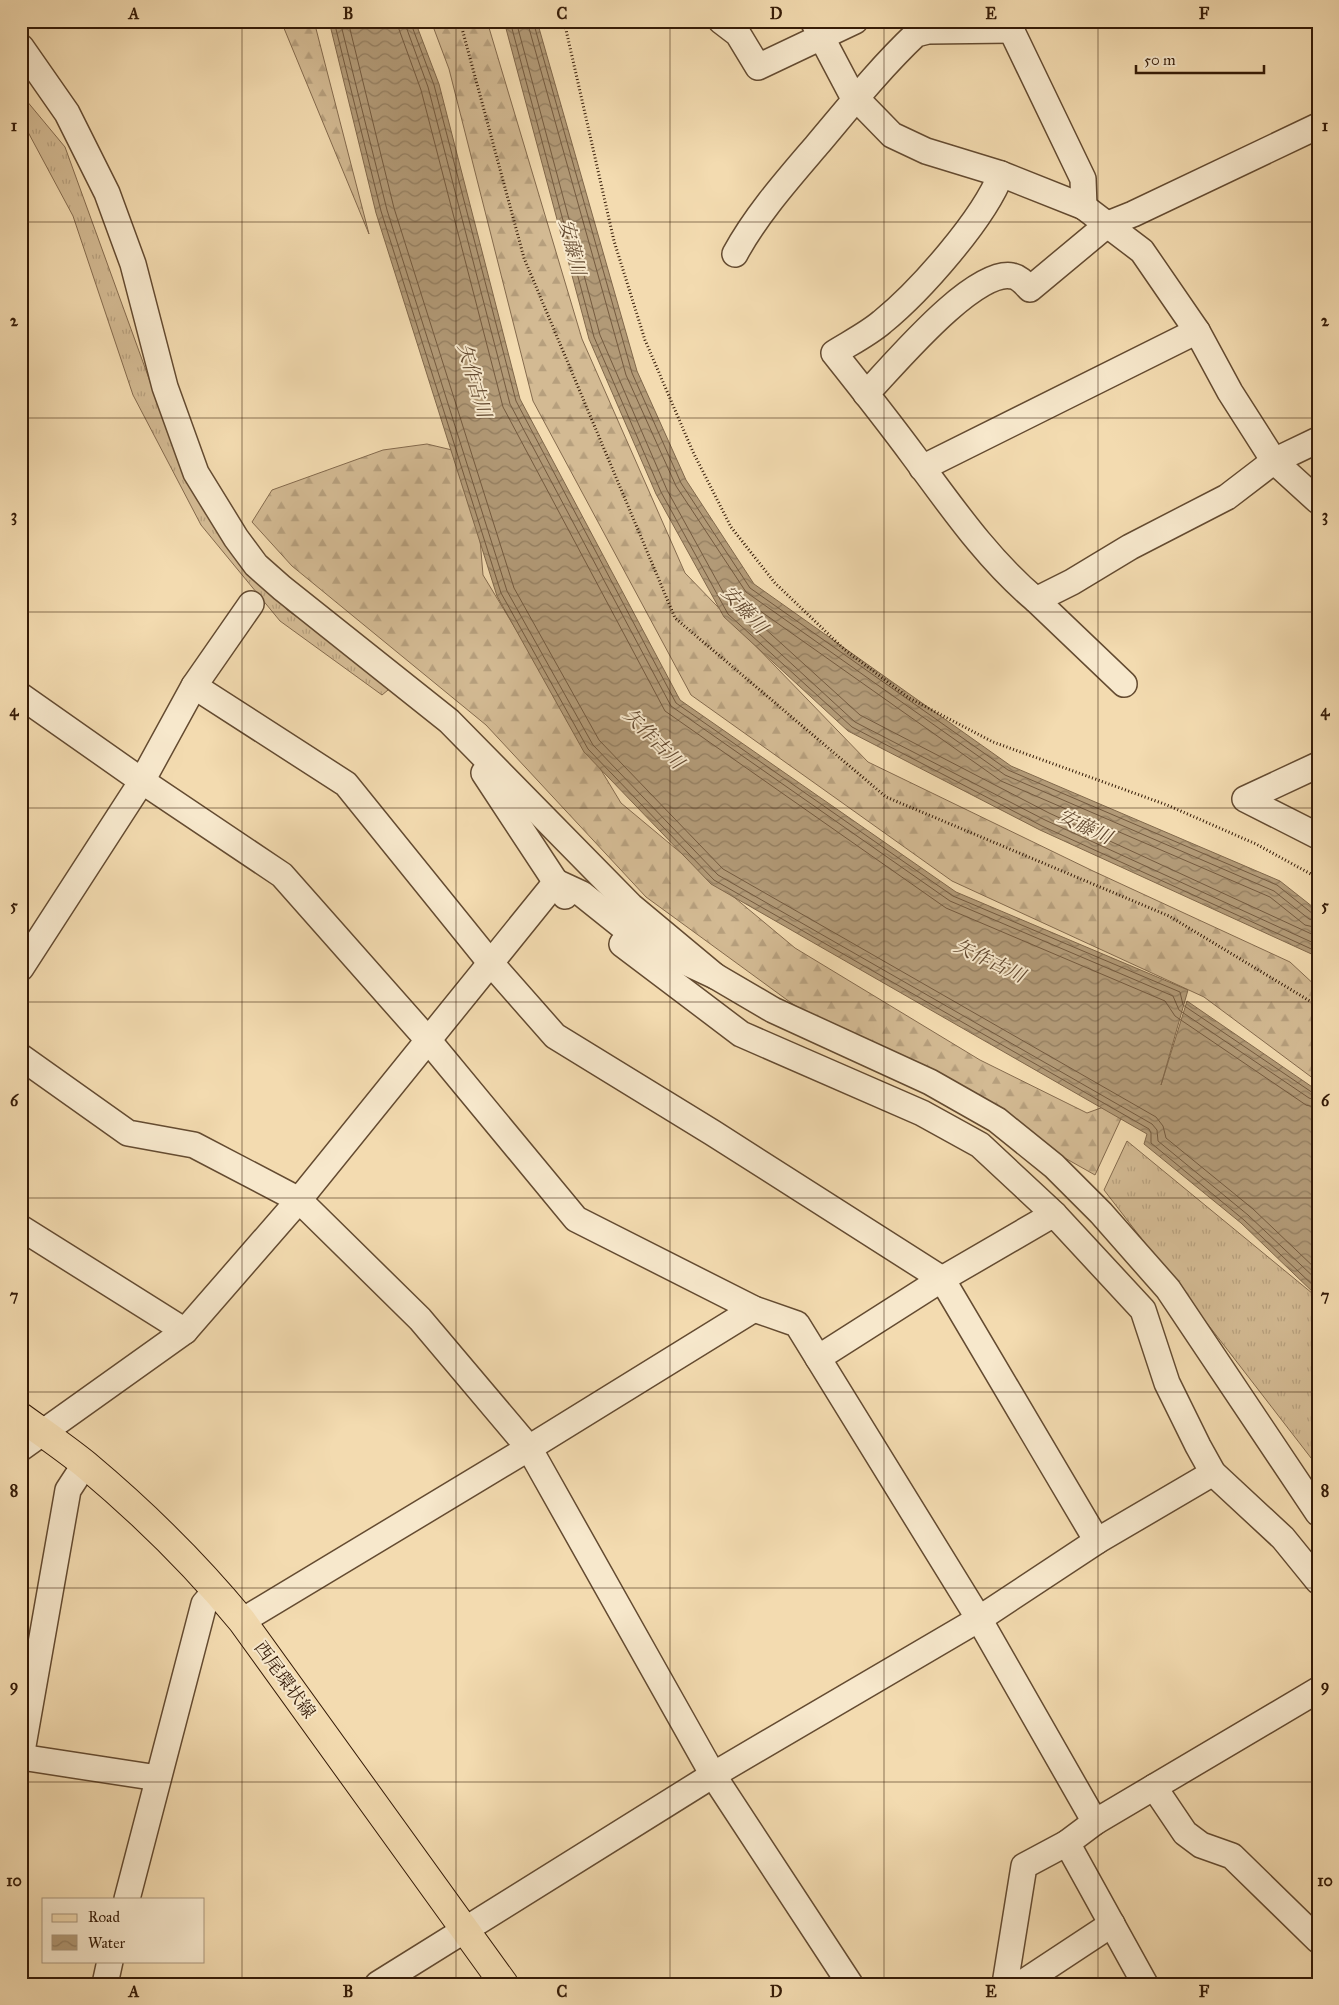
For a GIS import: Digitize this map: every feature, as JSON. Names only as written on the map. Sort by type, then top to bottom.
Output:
[{"type":"main road","name":"西尾環状線","points":[[28,1433],[85,1464],[144,1517],[216,1590],[242,1621],[504,1984]]},
{"type":"street","points":[[721,21],[738,34],[758,67],[818,29],[855,21]]},
{"type":"street","points":[[735,254],[744,238],[794,172],[856,99],[916,34],[928,31],[1009,26],[1083,179],[1084,207]]},
{"type":"street","points":[[818,29],[856,99],[892,135],[926,151],[1001,174],[1084,207],[1142,252],[1197,331],[1230,392],[1274,461],[1318,501]]},
{"type":"street","points":[[21,47],[67,113],[107,193],[133,264],[165,387],[196,473],[236,538],[256,565],[282,588],[449,721],[631,906],[715,976]]},
{"type":"street","points":[[21,73],[67,113]]},
{"type":"street","points":[[866,394],[947,310],[988,279],[1011,276],[1020,280],[1030,289],[1108,224],[1133,214],[1318,126]]},
{"type":"street","points":[[1001,174],[997,185],[964,235],[897,308],[880,323],[834,353],[982,546],[1124,684]]},
{"type":"street","points":[[897,308],[922,337]]},
{"type":"street","points":[[922,468],[1197,331]]},
{"type":"street","points":[[1036,600],[1072,582],[1130,547],[1227,497],[1274,461],[1318,440]]},
{"type":"street","points":[[21,968],[142,781],[194,686],[251,604]]},
{"type":"street","points":[[194,686],[346,784],[381,824],[489,961],[555,1036],[713,1133],[942,1279],[1097,1541]]},
{"type":"street","points":[[21,696],[142,781],[282,875],[428,1040],[576,1219],[754,1308],[797,1324],[979,1619],[1095,1822]]},
{"type":"street","points":[[449,721],[570,905],[741,1034],[922,1113],[980,1145],[1054,1214],[1142,1310],[1168,1383],[1213,1474],[1283,1538],[1318,1581]]},
{"type":"street","points":[[1318,765],[1245,799],[1318,836]]},
{"type":"street","points":[[28,1433],[185,1331],[299,1200],[489,961],[556,882]]},
{"type":"street","points":[[556,882],[582,894],[642,942],[715,976],[773,1010],[930,1082],[997,1120],[1054,1166],[1102,1213],[1168,1289],[1318,1513]]},
{"type":"street","points":[[21,1057],[128,1133],[194,1144],[299,1200],[420,1319],[529,1448],[713,1775],[850,1984]]},
{"type":"street","points":[[818,1358],[942,1279],[1054,1214]]},
{"type":"street","points":[[21,1228],[185,1331]]},
{"type":"street","points":[[242,1621],[529,1448],[754,1308]]},
{"type":"street","points":[[85,1464],[68,1490],[21,1757],[158,1778]]},
{"type":"street","points":[[378,1984],[713,1775],[979,1619],[1097,1541],[1213,1474]]},
{"type":"street","points":[[127,1898],[204,1604],[216,1590]]},
{"type":"street","points":[[1004,1984],[1024,1866],[1067,1843],[1095,1822],[1318,1690]]},
{"type":"street","points":[[1154,1787],[1185,1833],[1200,1845],[1232,1856],[1318,1940]]},
{"type":"street","points":[[1067,1843],[1145,1984]]},
{"type":"street","points":[[1021,1984],[1112,1924]]},
{"type":"street","points":[[104,1984],[110,1962]]},
{"type":"path","points":[[460,21],[524,258],[676,618],[886,797],[1170,916],[1318,1006]]},
{"type":"path","points":[[564,21],[614,242],[645,340],[693,452],[731,527],[775,583],[845,650],[909,698],[993,742],[1167,805],[1256,844],[1318,878]]},
{"type":"green space","points":[[281,21],[314,21],[369,234]]},
{"type":"green space","points":[[431,21],[487,21],[582,339],[685,573],[868,762],[1093,871],[1290,962],[1318,988],[1318,1082],[1204,997],[952,881],[691,695],[533,401],[449,69]]},
{"type":"green space","points":[[21,94],[65,147],[156,398],[287,610],[394,685],[382,695],[280,621],[201,525],[133,395],[73,216],[21,119]]},
{"type":"green space","points":[[427,444],[473,455],[483,575],[621,803],[795,948],[980,1060],[1087,1113],[1131,1097],[1095,1175],[794,1005],[646,897],[486,725],[292,566],[252,522],[272,490],[383,450]]},
{"type":"green space","points":[[1127,1141],[1318,1298],[1318,1467],[1104,1190]]},
{"type":"water","name":"矢作古川","points":[[329,21],[415,21],[439,84],[520,399],[680,700],[956,892],[1188,990],[1161,1085],[1187,1001],[1318,1091],[1318,1297],[1241,1223],[1144,1144],[1147,1134],[711,884],[584,752],[497,596],[376,213]]},
{"type":"water","name":"安藤川","points":[[504,21],[537,21],[637,371],[686,480],[754,584],[1011,766],[1280,881],[1318,911],[1318,957],[1040,830],[848,731],[724,617],[656,494],[589,339]]}]
